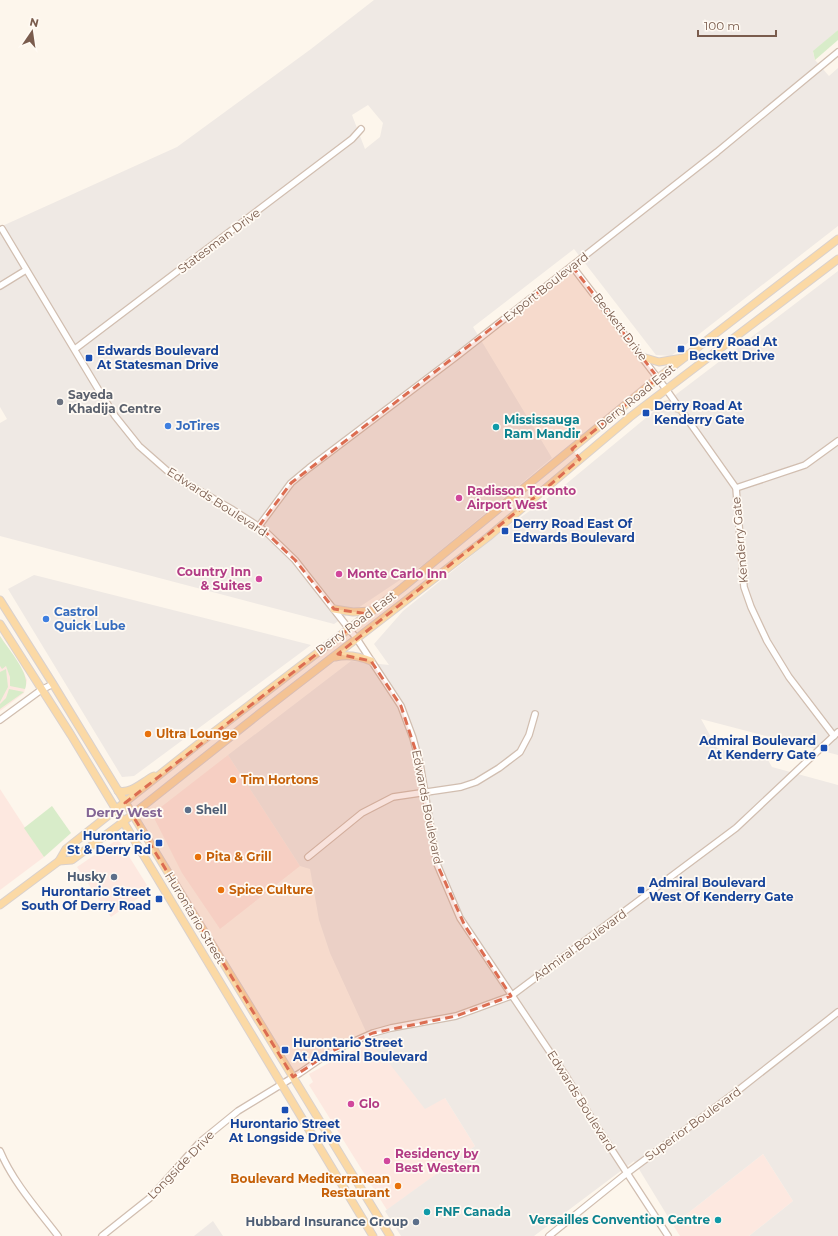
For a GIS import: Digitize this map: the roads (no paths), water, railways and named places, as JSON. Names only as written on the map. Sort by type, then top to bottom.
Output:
[{"type":"main road","name":"Derry Road East","points":[[59,861],[66,849],[163,772],[428,568],[658,378],[838,240]]},
{"type":"main road","name":"Derry Road East","points":[[59,861],[72,860],[123,822],[409,597],[488,537],[580,458],[666,389],[838,259]]},
{"type":"main road","points":[[642,357],[659,362],[685,357]]},
{"type":"main road","points":[[642,408],[668,405],[682,410]]},
{"type":"main road","points":[[603,423],[612,432]]},
{"type":"main road","points":[[572,449],[580,458]]},
{"type":"main road","points":[[428,568],[434,578]]},
{"type":"main road","points":[[402,588],[409,597]]},
{"type":"main road","name":"Hurontario Street","points":[[0,600],[54,684],[118,792],[390,1236]]},
{"type":"main road","points":[[334,609],[353,612],[372,611]]},
{"type":"main road","name":"Hurontario Street","points":[[0,624],[116,810],[373,1236]]},
{"type":"main road","points":[[331,659],[348,655],[371,661]]},
{"type":"main road","points":[[118,792],[131,791],[144,780],[163,772]]},
{"type":"main road","points":[[0,905],[59,861]]},
{"type":"street","name":"Export Boulevard","points":[[259,526],[291,483],[309,468],[572,266],[717,152],[838,52]]},
{"type":"street","name":"Statesman Drive","points":[[75,349],[352,139],[361,129]]},
{"type":"street","name":"Edwards Boulevard","points":[[2,229],[116,416],[146,453],[183,482],[259,526],[295,560],[357,639],[401,706],[413,738],[425,792],[433,846],[440,871],[465,926],[566,1076],[668,1236]]},
{"type":"street","name":"Beckett Drive","points":[[572,266],[666,389]]},
{"type":"street","points":[[0,286],[26,270]]},
{"type":"street","name":"Kenderry Gate","points":[[666,389],[736,488],[744,587],[751,607],[767,641],[789,677],[836,734]]},
{"type":"street","points":[[736,488],[805,465],[838,440]]},
{"type":"street","points":[[0,720],[41,690],[54,684]]},
{"type":"street","points":[[308,857],[368,810],[393,796],[471,784],[499,768],[520,752],[529,735],[535,714]]},
{"type":"street","name":"Admiral Boulevard","points":[[282,1084],[332,1051],[373,1033],[391,1028],[456,1016],[511,996],[736,828],[836,734]]},
{"type":"street","name":"Superior Boulevard","points":[[548,1236],[627,1173],[736,1092],[838,1012]]},
{"type":"street","name":"Longside Drive","points":[[102,1236],[151,1197],[206,1137],[238,1111],[282,1084]]},
{"type":"street","points":[[0,1151],[8,1167],[36,1208],[58,1236]]},
{"type":"place","name":"Derry Road At Beckett Drive","points":[[681,349]]},
{"type":"place","name":"Edwards Boulevard At Statesman Drive","points":[[89,358]]},
{"type":"place","name":"Sayeda Khadija Centre","points":[[60,402]]},
{"type":"place","name":"Derry Road At Kenderry Gate","points":[[646,413]]},
{"type":"place","name":"JoTires","points":[[168,426]]},
{"type":"place","name":"Mississauga Ram Mandir","points":[[496,427]]},
{"type":"place","name":"Radisson Toronto Airport West","points":[[459,498]]},
{"type":"place","name":"Derry Road East Of Edwards Boulevard","points":[[505,531]]},
{"type":"place","name":"Monte Carlo Inn","points":[[339,574]]},
{"type":"place","name":"Country Inn & Suites","points":[[259,579]]},
{"type":"place","name":"Castrol Quick Lube","points":[[46,619]]},
{"type":"place","name":"Ultra Lounge","points":[[148,734]]},
{"type":"place","name":"Admiral Boulevard At Kenderry Gate","points":[[824,748]]},
{"type":"place","name":"Tim Hortons","points":[[233,780]]},
{"type":"place","name":"Shell","points":[[188,810]]},
{"type":"place","name":"Hurontario St & Derry Rd","points":[[159,843]]},
{"type":"place","name":"Pita & Grill","points":[[198,857]]},
{"type":"place","name":"Husky","points":[[114,877]]},
{"type":"place","name":"Spice Culture","points":[[221,890]]},
{"type":"place","name":"Admiral Boulevard West Of Kenderry Gate","points":[[641,890]]},
{"type":"place","name":"Hurontario Street South Of Derry Road","points":[[159,899]]},
{"type":"place","name":"Hurontario Street At Admiral Boulevard","points":[[285,1050]]},
{"type":"place","name":"Glo","points":[[351,1104]]},
{"type":"place","name":"Hurontario Street At Longside Drive","points":[[285,1110]]},
{"type":"place","name":"Residency by Best Western","points":[[387,1161]]},
{"type":"place","name":"Boulevard Mediterranean Restaurant","points":[[398,1186]]},
{"type":"place","name":"FNF Canada","points":[[427,1212]]},
{"type":"place","name":"Versailles Convention Centre","points":[[718,1220]]},
{"type":"place","name":"Hubbard Insurance Group","points":[[416,1222]]},
{"type":"district","name":"Derry West","points":[[124,812]]}]
